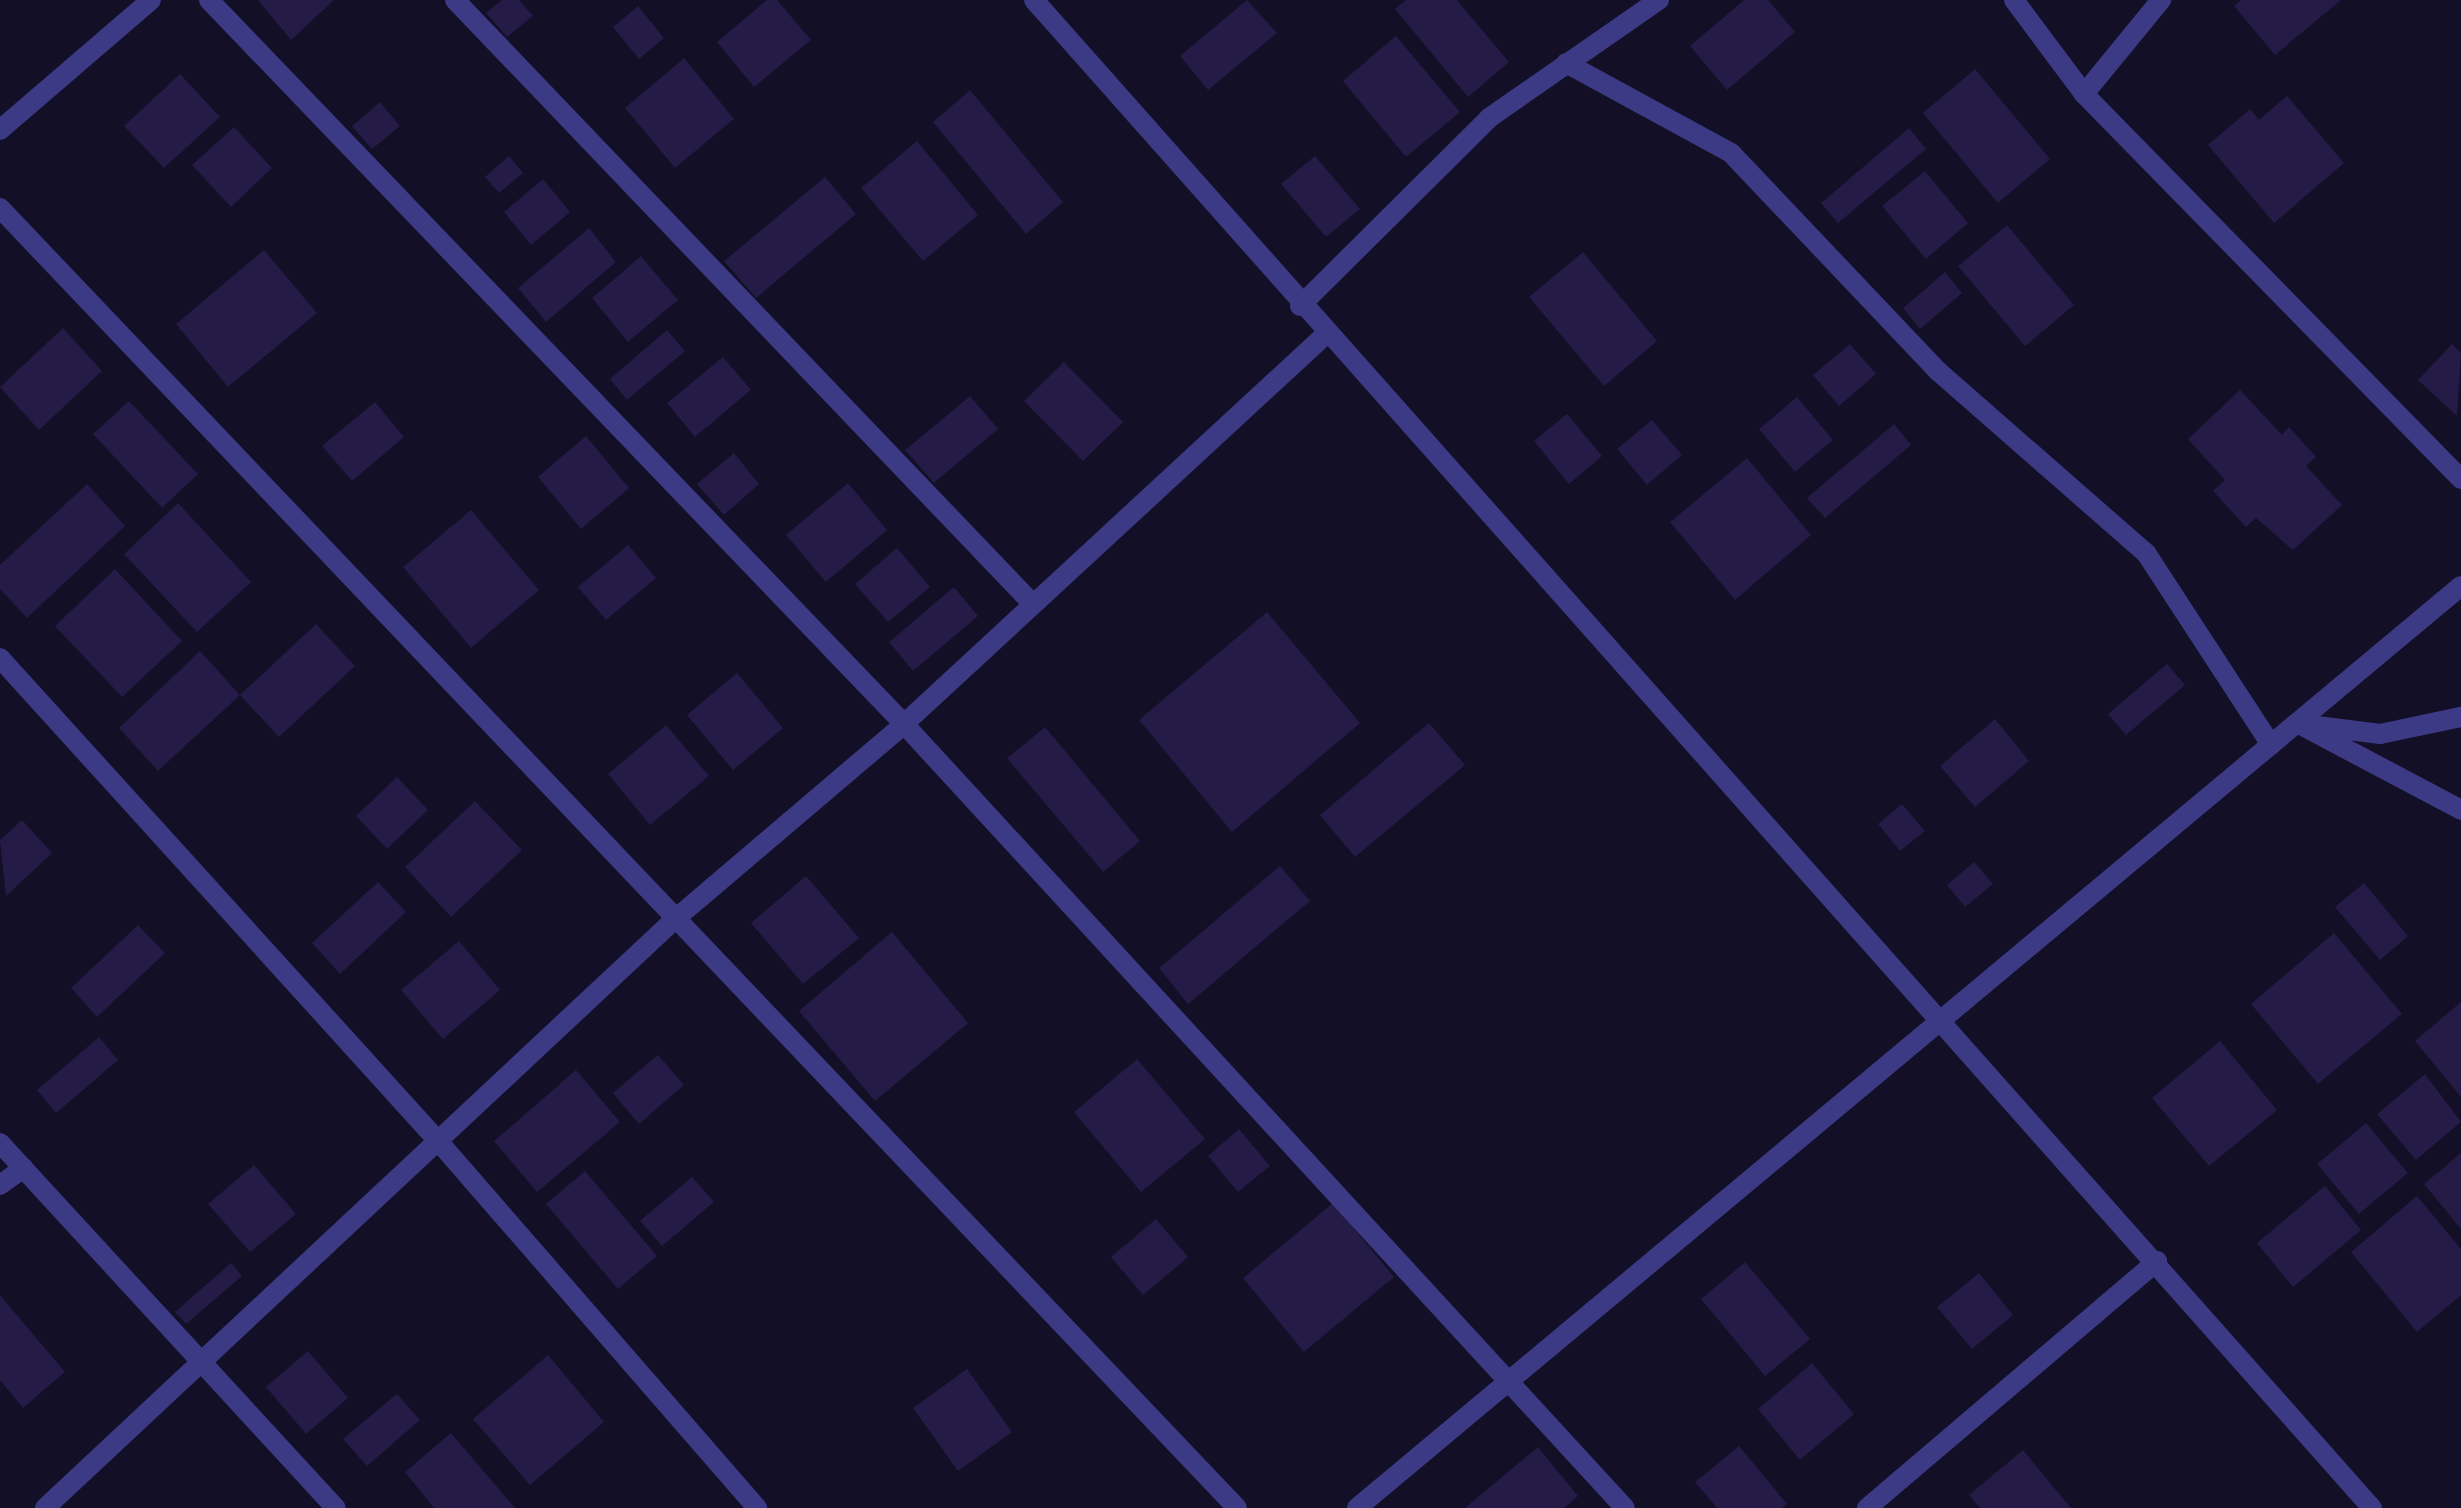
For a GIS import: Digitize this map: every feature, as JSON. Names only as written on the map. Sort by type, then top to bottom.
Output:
[{"type":"street","points":[[0,130],[151,0]]},
{"type":"street","points":[[209,0],[904,724],[1511,1379],[1625,1508]]},
{"type":"street","points":[[455,0],[1030,601]]},
{"type":"street","points":[[1034,0],[1325,335],[1943,1019],[2372,1508]]},
{"type":"street","points":[[1300,306],[1489,118],[1659,0]]},
{"type":"street","points":[[2014,0],[2084,94],[2461,479]]},
{"type":"street","points":[[2084,94],[2161,0]]},
{"type":"street","points":[[1566,63],[1731,153],[1939,372],[2146,553],[2271,745]]},
{"type":"street","points":[[0,208],[674,920],[1237,1508]]},
{"type":"street","points":[[45,1508],[197,1359],[439,1142],[674,920],[904,724],[1030,601],[1325,335]]},
{"type":"street","points":[[1357,1508],[2461,586]]},
{"type":"street","points":[[0,658],[439,1142],[757,1508]]},
{"type":"street","points":[[2297,723],[2380,734],[2458,713]]},
{"type":"street","points":[[2297,723],[2461,810]]},
{"type":"street","points":[[0,1143],[336,1508]]},
{"type":"street","points":[[0,1185],[23,1168]]},
{"type":"street","points":[[1867,1508],[2157,1261]]},
{"type":"building","points":[[258,0],[334,0],[291,40]]},
{"type":"building","points":[[502,0],[519,0],[533,16],[507,37],[486,13]]},
{"type":"building","points":[[767,0],[777,0],[811,40],[754,87],[717,42]]},
{"type":"building","points":[[1247,0],[1277,33],[1208,90],[1180,56]]},
{"type":"building","points":[[1406,0],[1457,0],[1509,62],[1468,97],[1395,9]]},
{"type":"building","points":[[1744,0],[1768,0],[1795,32],[1727,90],[1690,46]]},
{"type":"building","points":[[2241,0],[2341,0],[2275,55],[2234,6]]},
{"type":"building","points":[[638,6],[664,38],[639,59],[613,27]]},
{"type":"building","points":[[1396,36],[1460,112],[1406,157],[1343,81]]},
{"type":"building","points":[[684,58],[734,119],[675,168],[625,108]]},
{"type":"building","points":[[1975,69],[2050,159],[1998,203],[1923,113]]},
{"type":"building","points":[[180,74],[220,117],[164,168],[124,126]]},
{"type":"building","points":[[970,90],[1063,202],[1026,234],[933,122]]},
{"type":"building","points":[[2287,96],[2344,163],[2274,223],[2208,145],[2250,109],[2259,120]]},
{"type":"building","points":[[380,102],[400,126],[372,149],[352,126]]},
{"type":"building","points":[[234,127],[272,168],[231,207],[192,165]]},
{"type":"building","points":[[1909,128],[1926,149],[1838,223],[1821,203]]},
{"type":"building","points":[[917,141],[978,215],[923,261],[861,188]]},
{"type":"building","points":[[509,156],[523,173],[499,193],[485,177]]},
{"type":"building","points":[[1315,156],[1360,209],[1326,237],[1281,184]]},
{"type":"building","points":[[1925,171],[1968,223],[1926,259],[1882,206]]},
{"type":"building","points":[[825,177],[856,214],[756,298],[724,261]]},
{"type":"building","points":[[543,179],[570,212],[531,245],[504,212]]},
{"type":"building","points":[[2007,225],[2074,305],[2025,346],[1958,266]]},
{"type":"building","points":[[589,228],[616,262],[546,322],[518,288]]},
{"type":"building","points":[[264,250],[317,313],[228,387],[176,324]]},
{"type":"building","points":[[1583,252],[1657,341],[1604,386],[1529,297]]},
{"type":"building","points":[[641,256],[678,300],[628,342],[592,298]]},
{"type":"building","points":[[1945,272],[1962,293],[1920,329],[1903,308]]},
{"type":"building","points":[[63,328],[102,371],[39,430],[0,387]]},
{"type":"building","points":[[667,330],[685,351],[627,400],[610,379]]},
{"type":"building","points":[[1850,344],[1876,374],[1839,406],[1813,375]]},
{"type":"building","points":[[2452,344],[2461,353],[2457,416],[2418,380]]},
{"type":"building","points":[[723,357],[751,390],[695,437],[667,403]]},
{"type":"building","points":[[1064,362],[1123,422],[1083,461],[1024,401]]},
{"type":"building","points":[[2240,390],[2282,435],[2289,427],[2316,457],[2306,466],[2342,505],[2293,550],[2256,518],[2246,527],[2213,491],[2225,480],[2188,439]]},
{"type":"building","points":[[970,396],[998,429],[934,483],[905,450]]},
{"type":"building","points":[[1797,397],[1833,440],[1795,472],[1759,429]]},
{"type":"building","points":[[129,401],[198,474],[162,508],[93,434]]},
{"type":"building","points":[[375,402],[404,437],[352,481],[322,446]]},
{"type":"building","points":[[1567,414],[1602,456],[1569,484],[1534,441]]},
{"type":"building","points":[[1652,420],[1682,455],[1647,485],[1617,449]]},
{"type":"building","points":[[1894,424],[1911,445],[1825,518],[1807,498]]},
{"type":"building","points":[[586,436],[629,488],[581,529],[538,477]]},
{"type":"building","points":[[734,453],[759,484],[724,515],[697,484]]},
{"type":"building","points":[[1747,458],[1811,535],[1735,600],[1670,522]]},
{"type":"building","points":[[848,483],[887,530],[826,582],[786,535]]},
{"type":"building","points":[[87,484],[125,526],[27,618],[0,589],[0,565]]},
{"type":"building","points":[[178,503],[251,582],[197,632],[124,554]]},
{"type":"building","points":[[471,510],[539,590],[471,648],[403,567]]},
{"type":"building","points":[[628,545],[656,578],[606,620],[578,587]]},
{"type":"building","points":[[897,548],[930,587],[888,622],[855,584]]},
{"type":"building","points":[[115,569],[182,641],[122,697],[55,626]]},
{"type":"building","points":[[954,587],[978,616],[913,671],[889,642]]},
{"type":"building","points":[[1267,612],[1360,723],[1232,832],[1139,720]]},
{"type":"building","points":[[316,624],[355,666],[279,737],[240,695]]},
{"type":"building","points":[[200,651],[240,695],[158,771],[119,728]]},
{"type":"building","points":[[2167,664],[2185,685],[2126,735],[2108,714]]},
{"type":"building","points":[[737,673],[783,728],[733,770],[687,715]]},
{"type":"building","points":[[1995,719],[2029,761],[1975,807],[1940,766]]},
{"type":"building","points":[[1429,723],[1465,765],[1355,857],[1320,815]]},
{"type":"building","points":[[666,725],[709,776],[650,825],[608,774]]},
{"type":"building","points":[[1045,727],[1140,841],[1103,872],[1007,758]]},
{"type":"building","points":[[397,777],[428,810],[387,849],[356,816]]},
{"type":"building","points":[[475,801],[522,850],[451,917],[405,867]]},
{"type":"building","points":[[1902,804],[1925,831],[1900,851],[1878,824]]},
{"type":"building","points":[[22,820],[52,853],[6,896],[0,840]]},
{"type":"building","points":[[1974,862],[1993,884],[1965,907],[1947,885]]},
{"type":"building","points":[[1280,866],[1310,901],[1188,1004],[1159,968]]},
{"type":"building","points":[[806,876],[859,938],[803,984],[751,923]]},
{"type":"building","points":[[378,882],[406,912],[340,974],[312,943]]},
{"type":"building","points":[[2364,883],[2408,936],[2380,960],[2335,907]]},
{"type":"building","points":[[138,925],[165,953],[97,1017],[71,988]]},
{"type":"building","points":[[892,932],[968,1023],[875,1101],[799,1011]]},
{"type":"building","points":[[2334,933],[2402,1014],[2318,1084],[2251,1004]]},
{"type":"building","points":[[459,941],[500,990],[443,1039],[401,990]]},
{"type":"building","points":[[2461,1002],[2461,1097],[2415,1041]]},
{"type":"building","points":[[99,1037],[118,1060],[56,1113],[37,1090]]},
{"type":"building","points":[[2220,1041],[2277,1110],[2209,1166],[2152,1098]]},
{"type":"building","points":[[658,1055],[684,1085],[639,1124],[613,1093]]},
{"type":"building","points":[[1137,1059],[1205,1139],[1141,1192],[1074,1112]]},
{"type":"building","points":[[576,1070],[620,1122],[537,1192],[494,1141]]},
{"type":"building","points":[[2425,1074],[2461,1122],[2416,1160],[2377,1114]]},
{"type":"building","points":[[2366,1123],[2408,1173],[2359,1214],[2317,1164]]},
{"type":"building","points":[[1239,1129],[1270,1166],[1238,1192],[1208,1156]]},
{"type":"building","points":[[2461,1153],[2461,1229],[2424,1184]]},
{"type":"building","points":[[254,1165],[296,1214],[250,1252],[208,1204]]},
{"type":"building","points":[[585,1171],[657,1256],[618,1289],[546,1204]]},
{"type":"building","points":[[692,1177],[714,1202],[662,1246],[640,1221]]},
{"type":"building","points":[[2325,1186],[2361,1230],[2293,1287],[2257,1243]]},
{"type":"building","points":[[2417,1196],[2461,1249],[2461,1295],[2417,1332],[2351,1252]]},
{"type":"building","points":[[1333,1203],[1394,1277],[1304,1352],[1243,1278]]},
{"type":"building","points":[[1156,1219],[1188,1257],[1143,1295],[1111,1257]]},
{"type":"building","points":[[1745,1262],[1810,1339],[1765,1376],[1701,1299]]},
{"type":"building","points":[[231,1263],[242,1276],[186,1324],[175,1312]]},
{"type":"building","points":[[1979,1273],[2013,1315],[1972,1349],[1937,1307]]},
{"type":"building","points":[[0,1295],[65,1372],[23,1408],[0,1380]]},
{"type":"building","points":[[308,1351],[348,1398],[306,1434],[266,1387]]},
{"type":"building","points":[[548,1355],[604,1422],[530,1485],[473,1419]]},
{"type":"building","points":[[1812,1363],[1854,1414],[1800,1460],[1758,1409]]},
{"type":"building","points":[[967,1369],[1012,1432],[958,1471],[913,1408]]},
{"type":"building","points":[[397,1394],[420,1420],[367,1466],[343,1439]]},
{"type":"building","points":[[451,1433],[515,1508],[434,1508],[405,1472]]},
{"type":"building","points":[[1739,1446],[1787,1504],[1782,1508],[1717,1508],[1695,1482]]},
{"type":"building","points":[[1538,1447],[1578,1496],[1564,1508],[1465,1508]]},
{"type":"building","points":[[2023,1450],[2071,1508],[1980,1508],[1969,1495]]}]
